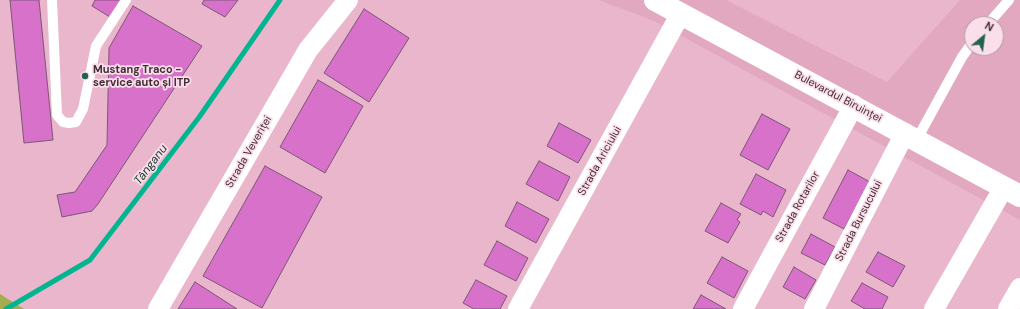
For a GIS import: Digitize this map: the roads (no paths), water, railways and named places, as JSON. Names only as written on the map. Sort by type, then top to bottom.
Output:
[{"type":"main road","name":"Bulevardul Biruinței","points":[[655,0],[854,105],[1012,192]]},
{"type":"street","name":"Strada Veveriței","points":[[158,309],[308,50],[348,0]]},
{"type":"street","name":"Strada Ariciului","points":[[518,309],[681,13]]},
{"type":"street","name":"Strada Rotarilor","points":[[743,309],[854,105]]},
{"type":"street","name":"Strada Bursucului","points":[[814,309],[911,136]]},
{"type":"street","points":[[934,309],[1012,192]]},
{"type":"street","points":[[1008,309],[1020,288]]},
{"type":"lane","points":[[52,0],[57,115],[63,122],[69,123],[76,122],[83,109],[96,46],[126,0]]},
{"type":"lane","points":[[995,16],[1009,0]]},
{"type":"lane","points":[[911,136],[964,54]]},
{"type":"waterway","name":"Tânganu","points":[[6,309],[90,260],[200,116],[280,0]]},
{"type":"place","name":"Mustang Traco - service auto și ITP","points":[[85,76]]}]
